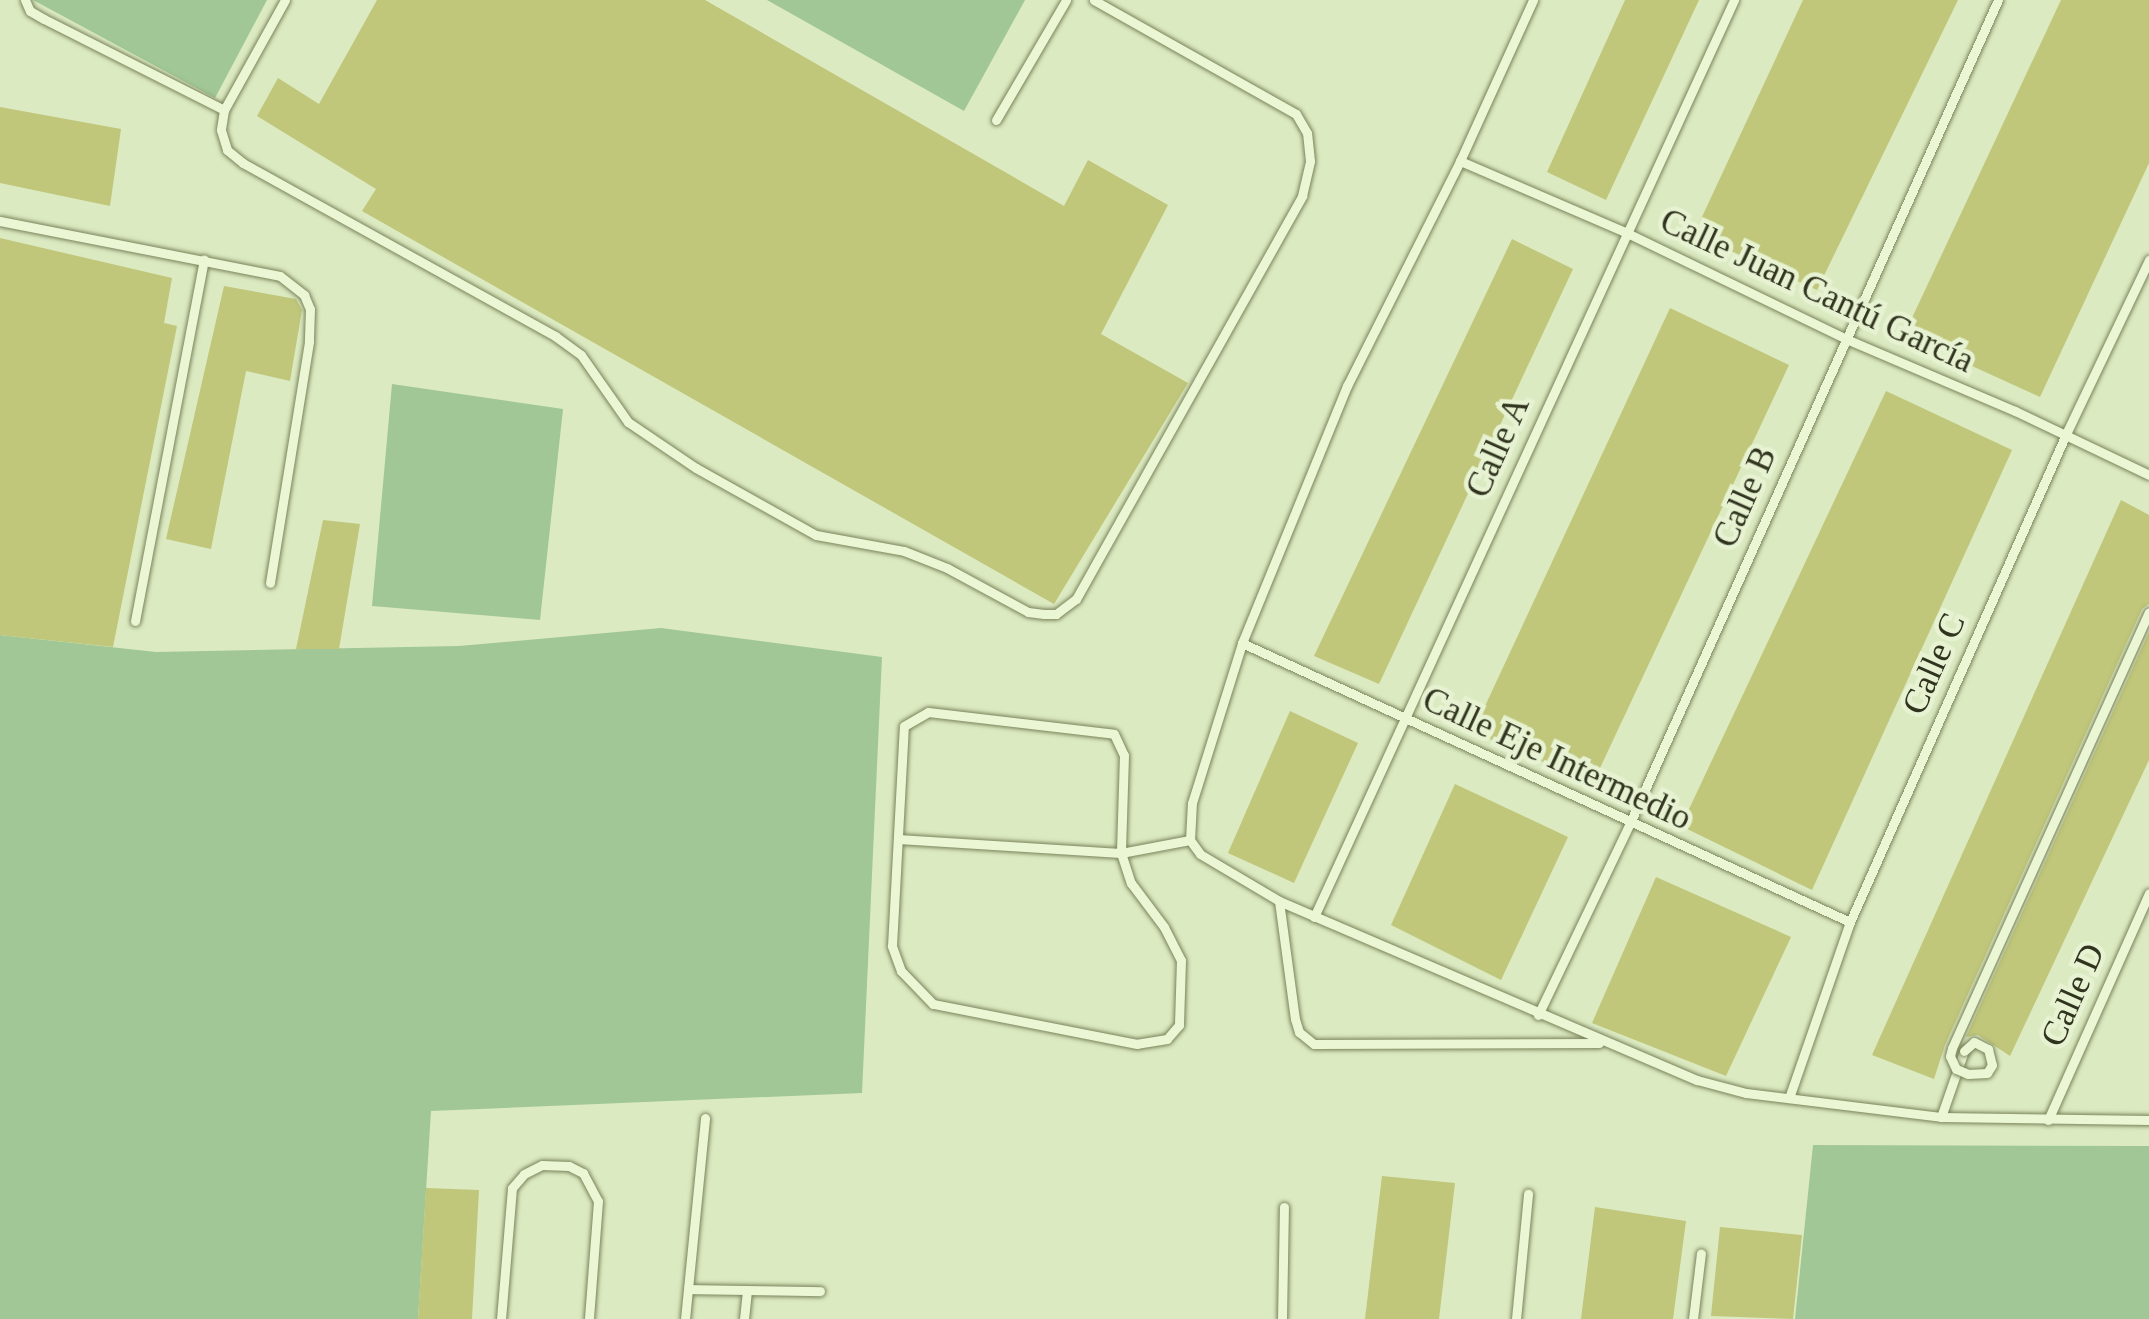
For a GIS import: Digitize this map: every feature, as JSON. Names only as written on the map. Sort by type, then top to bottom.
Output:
[{"type":"lane","points":[[25,0],[30,11],[44,19],[224,110]]},
{"type":"lane","points":[[285,0],[224,110],[221,130],[228,150],[243,163],[555,336],[581,355],[628,422],[653,442],[816,535],[904,551],[947,568],[1028,612],[1056,614],[1076,599],[1105,549],[1302,196],[1310,161],[1307,132],[1296,114],[1094,0]]},
{"type":"lane","points":[[996,120],[1066,0]]},
{"type":"lane","points":[[1532,0],[1460,161],[1347,386],[1242,643],[1192,803],[1190,840],[1200,854],[1279,901],[1697,1080],[1789,1098],[1941,1117],[2149,1120]]},
{"type":"lane","name":"Calle A","points":[[1314,917],[1734,0]]},
{"type":"lane","name":"Calle B","points":[[1538,1015],[1630,824],[1998,0]]},
{"type":"lane","name":"Calle Juan Cantú García","points":[[1460,161],[1625,232],[1846,339],[2066,434],[2149,475]]},
{"type":"lane","points":[[0,221],[204,260],[294,282],[310,309],[309,342],[270,583]]},
{"type":"lane","points":[[135,621],[204,260]]},
{"type":"lane","name":"Calle C","points":[[1789,1098],[1850,922],[2066,434],[2149,260]]},
{"type":"lane","points":[[1941,1117],[1964,1051],[1974,1042],[1988,1048],[1992,1065],[1979,1075],[1956,1069],[1952,1048],[2149,612]]},
{"type":"lane","name":"Calle Eje Intermedio","points":[[1242,643],[1850,922]]},
{"type":"lane","points":[[928,712],[1114,734],[1124,755],[1121,852],[1131,883],[1164,927],[1181,960],[1179,1024],[1166,1039],[1137,1044],[933,1004],[901,970],[892,946],[904,726],[928,712]]},
{"type":"lane","points":[[898,839],[1121,852],[1190,840]]},
{"type":"lane","name":"Calle D","points":[[2048,1120],[2149,894]]},
{"type":"lane","points":[[1279,901],[1295,1019],[1299,1032],[1314,1044],[1608,1043]]},
{"type":"lane","points":[[685,1319],[705,1118]]},
{"type":"lane","points":[[502,1319],[512,1188],[524,1174],[542,1165],[569,1166],[584,1173],[598,1201],[589,1319]]},
{"type":"lane","points":[[1516,1319],[1528,1194]]},
{"type":"lane","points":[[1282,1319],[1284,1207]]},
{"type":"lane","points":[[1693,1319],[1701,1253]]},
{"type":"lane","points":[[688,1289],[820,1291]]},
{"type":"lane","points":[[744,1319],[747,1291]]},
{"type":"green space","points":[[33,0],[267,0],[215,98]]},
{"type":"green space","points":[[767,0],[1025,0],[964,111]]},
{"type":"green space","points":[[392,384],[563,409],[540,620],[372,606]]},
{"type":"green space","points":[[661,628],[882,657],[862,1093],[431,1111],[418,1319],[0,1319],[0,635],[156,652],[459,646]]},
{"type":"green space","points":[[1813,1145],[2149,1146],[2149,1319],[1795,1319]]},
{"type":"building","points":[[377,0],[705,0],[1064,206],[1088,160],[1168,205],[1101,334],[1188,383],[1054,604],[362,211],[376,189],[257,116],[278,78],[319,104]]},
{"type":"building","points":[[1625,0],[1699,0],[1606,200],[1547,172]]},
{"type":"building","points":[[1803,0],[1958,0],[1817,290],[1694,234]]},
{"type":"building","points":[[2061,0],[2149,0],[2149,163],[2040,397],[1904,335]]},
{"type":"building","points":[[0,107],[121,129],[110,206],[0,183]]},
{"type":"building","points":[[0,238],[172,278],[164,323],[177,326],[113,647],[0,635]]},
{"type":"building","points":[[1512,239],[1573,269],[1379,684],[1314,656]]},
{"type":"building","points":[[224,286],[296,299],[302,310],[290,381],[246,371],[211,549],[166,539]]},
{"type":"building","points":[[1670,308],[1789,365],[1593,783],[1473,732]]},
{"type":"building","points":[[1886,391],[2012,450],[1812,890],[1681,826]]},
{"type":"building","points":[[2121,500],[2149,515],[2149,604],[2142,609],[1945,1045],[1934,1079],[1872,1055]]},
{"type":"building","points":[[323,520],[360,524],[339,649],[296,649]]},
{"type":"building","points":[[2149,632],[2149,760],[2010,1056],[1978,1035],[1966,1037]]},
{"type":"building","points":[[1290,711],[1358,743],[1294,883],[1228,853]]},
{"type":"building","points":[[1455,784],[1568,837],[1501,980],[1391,925]]},
{"type":"building","points":[[1656,877],[1791,937],[1726,1076],[1592,1023]]},
{"type":"building","points":[[1382,1176],[1455,1183],[1439,1319],[1365,1319]]},
{"type":"building","points":[[426,1188],[479,1190],[472,1319],[418,1319]]},
{"type":"building","points":[[1595,1207],[1686,1221],[1673,1319],[1581,1319]]},
{"type":"building","points":[[1720,1227],[1802,1235],[1793,1319],[1711,1316]]}]
